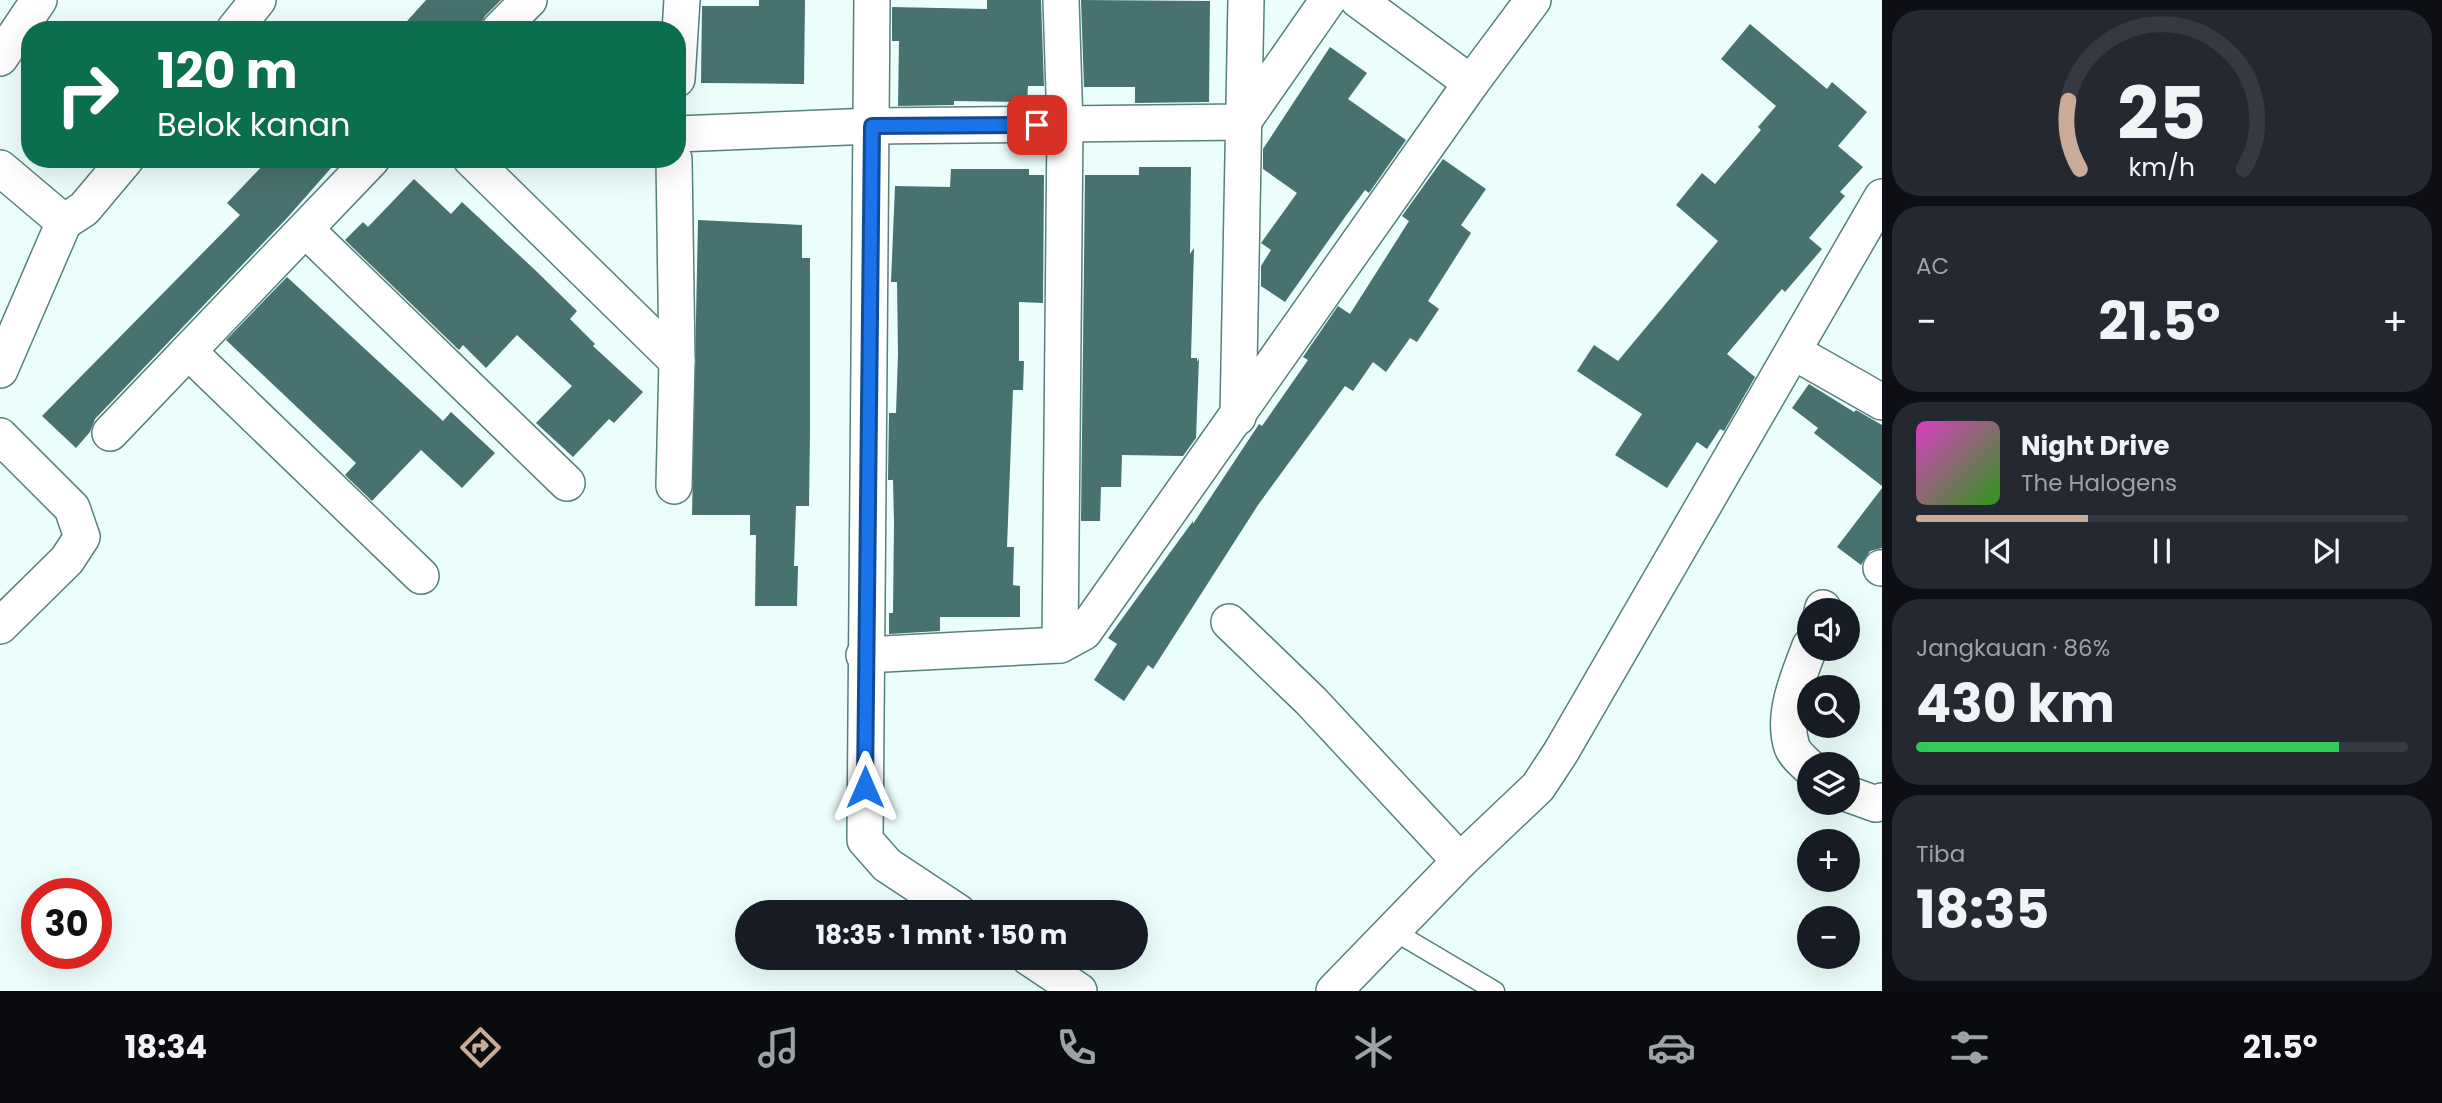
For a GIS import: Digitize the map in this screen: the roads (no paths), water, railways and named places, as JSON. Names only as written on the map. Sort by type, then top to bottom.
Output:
[{"type":"street","points":[[25,21],[39,0]]},
{"type":"street","points":[[241,21],[258,0]]},
{"type":"street","points":[[508,21],[529,0]]},
{"type":"street","points":[[681,21],[682,0]]},
{"type":"street","points":[[872,0],[864,655],[865,840],[887,865],[940,900]]},
{"type":"street","points":[[1060,645],[1065,125],[1061,0]]},
{"type":"street","points":[[1238,417],[1246,0]]},
{"type":"street","points":[[1244,122],[1328,0]]},
{"type":"street","points":[[1358,0],[1471,83]]},
{"type":"street","points":[[864,655],[1060,645],[1084,632],[1471,83],[1534,0]]},
{"type":"street","points":[[0,58],[21,27]]},
{"type":"street","points":[[686,134],[872,126],[1244,122]]},
{"type":"street","points":[[0,168],[64,222]]},
{"type":"street","points":[[0,370],[64,222],[84,209],[118,168]]},
{"type":"street","points":[[110,433],[307,231],[364,168]]},
{"type":"street","points":[[480,168],[677,361]]},
{"type":"street","points":[[674,168],[677,361],[674,486]]},
{"type":"street","points":[[1334,991],[1460,861],[1538,787],[1562,752],[1882,197]]},
{"type":"street","points":[[307,231],[567,482]]},
{"type":"street","points":[[189,352],[421,576]]},
{"type":"street","points":[[1794,352],[1882,402]]},
{"type":"street","points":[[0,436],[72,508],[82,537],[67,559],[0,625]]},
{"type":"street","points":[[1228,622],[1311,701],[1460,861]]},
{"type":"street","points":[[1797,754],[1789,735],[1791,705],[1805,661]]},
{"type":"street","points":[[1860,798],[1876,804],[1882,801]]},
{"type":"street","points":[[1048,970],[1079,991]]},
{"type":"lane","points":[[1392,930],[1495,991]]}]
